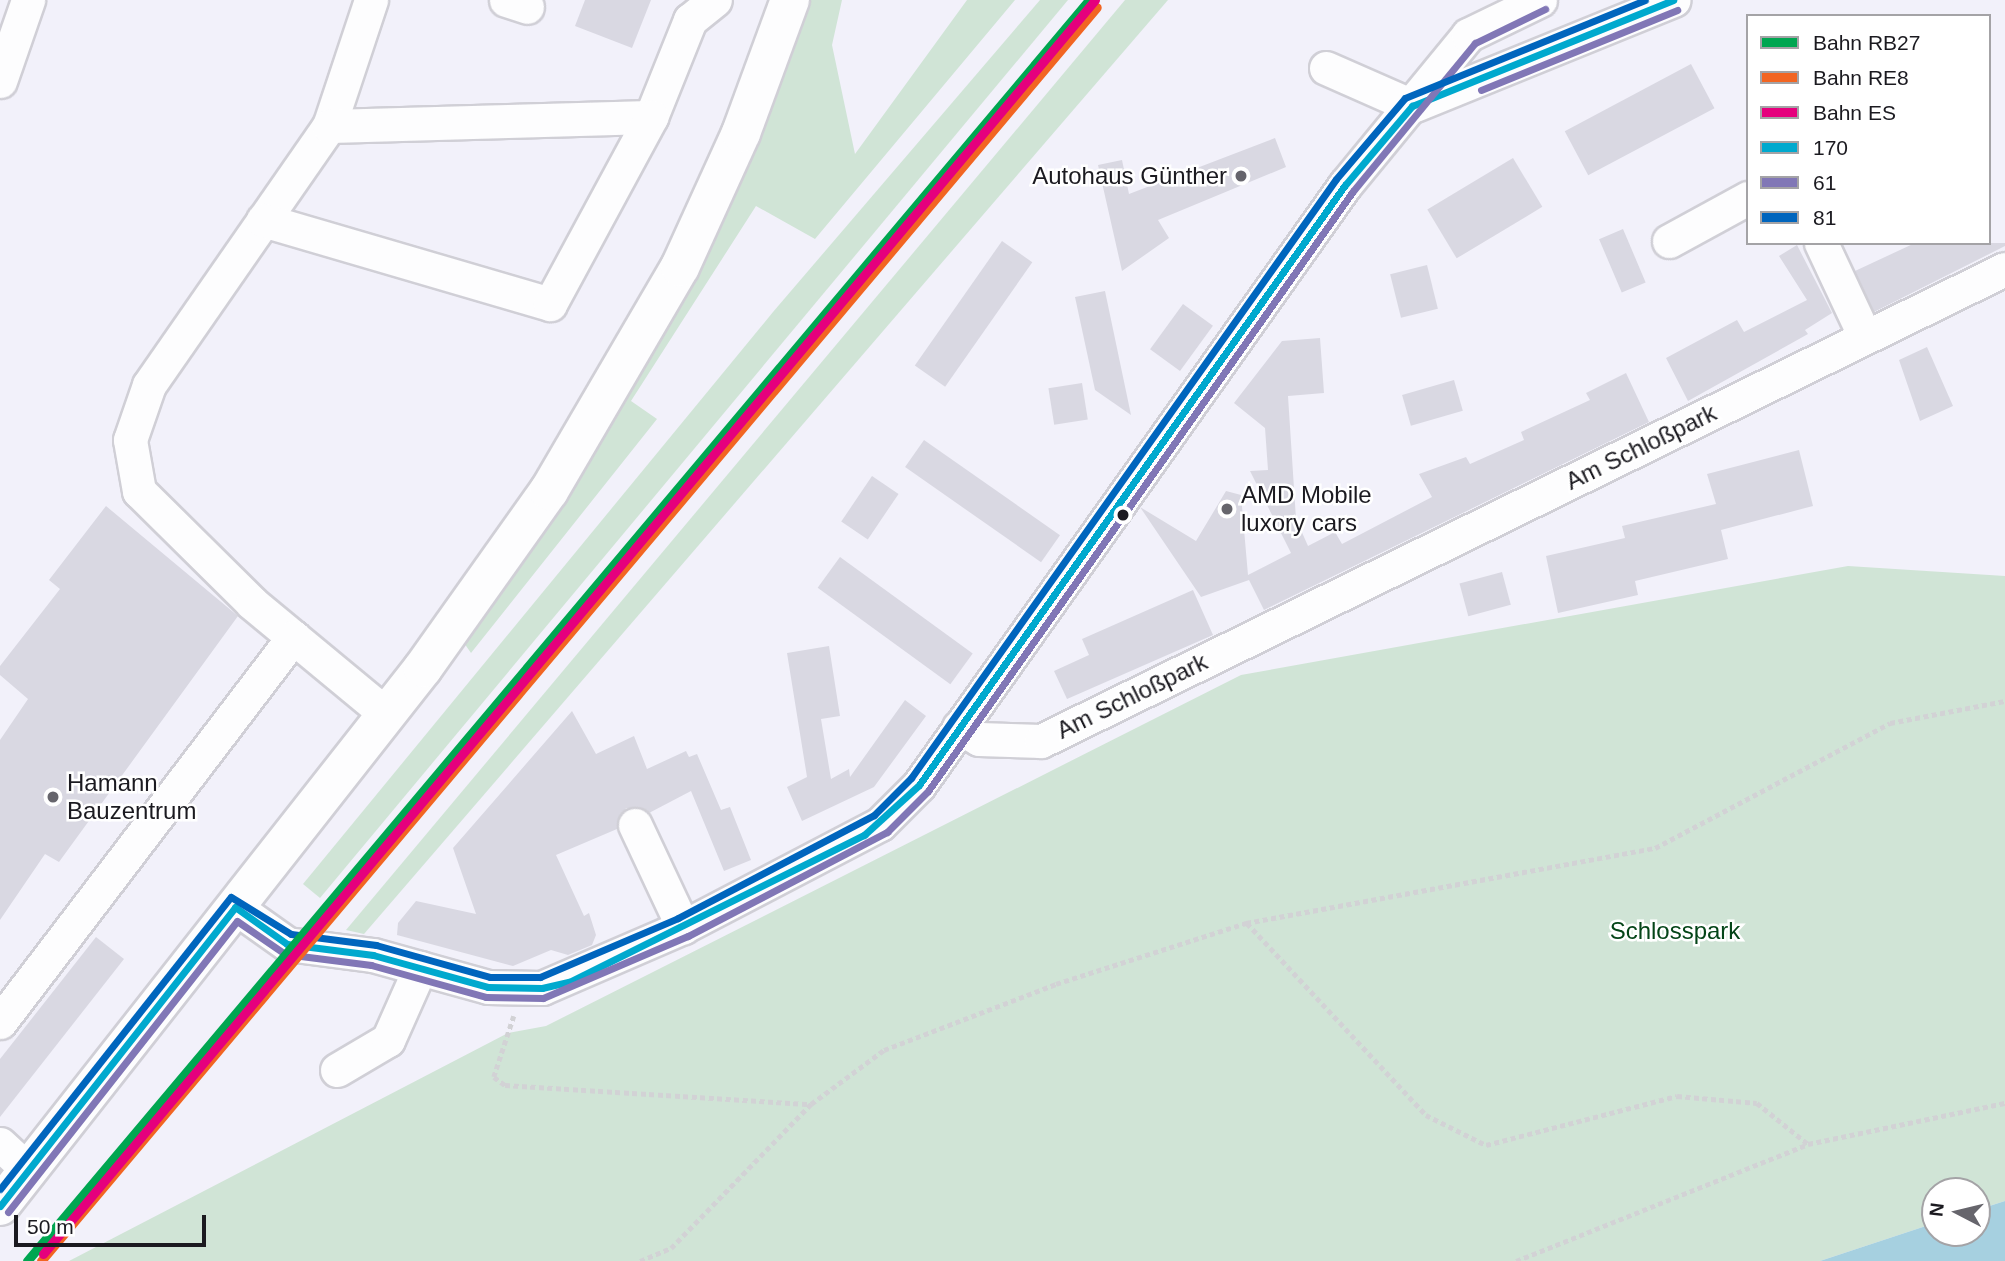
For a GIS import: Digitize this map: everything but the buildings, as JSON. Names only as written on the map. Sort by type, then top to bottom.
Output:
[{"type":"main road","points":[[0,1206],[386,714],[549,491],[615,386],[712,200],[790,0]]},
{"type":"street","points":[[0,81],[28,0]]},
{"type":"street","points":[[371,0],[329,126],[149,385],[130,440],[139,491],[293,637],[386,714]]},
{"type":"street","points":[[263,220],[550,304],[651,117],[690,20],[715,0]]},
{"type":"street","points":[[235,907],[287,944],[373,955],[523,990],[569,982],[683,927],[880,824],[919,785],[1345,185],[1468,35],[1540,0]]},
{"type":"street","points":[[1326,68],[1412,106],[1673,0]]},
{"type":"street","points":[[329,126],[651,117]]},
{"type":"street","points":[[1669,241],[1746,199]]},
{"type":"street","points":[[1822,245],[1864,335]]},
{"type":"street","name":"Am Schloßpark","points":[[959,727],[979,739],[1041,741],[1864,335],[2005,269]]},
{"type":"street","points":[[0,1022],[293,637]]},
{"type":"street","points":[[635,825],[683,927]]},
{"type":"street","points":[[337,1070],[388,1040],[420,968]]},
{"type":"street","points":[[0,1144],[28,1170]]},
{"type":"path","points":[[640,1261],[671,1248],[811,1104],[884,1050],[1056,984],[1246,923],[1655,848],[1890,723],[2005,701]]},
{"type":"path","points":[[1246,923],[1426,1115],[1486,1145],[1677,1096],[1757,1103],[1808,1144]]},
{"type":"path","points":[[523,990],[494,1077],[505,1084],[811,1104]]},
{"type":"path","points":[[1516,1261],[1808,1144],[2005,1103]]},
{"type":"green space","points":[[804,0],[842,0],[832,45],[855,154],[967,0],[1015,0],[815,239],[756,206],[631,401],[657,419],[471,653],[464,643]]},
{"type":"green space","points":[[1040,0],[1068,0],[320,898],[303,884],[773,312]]},
{"type":"green space","points":[[1125,0],[1168,0],[364,934],[346,930]]},
{"type":"green space","name":"Schlosspark","points":[[1848,566],[2005,576],[2005,1201],[1991,1206],[1991,1177],[1921,1177],[1921,1228],[1820,1261],[69,1261],[508,1033],[546,1026],[1241,675]]},
{"type":"water","points":[[2005,1201],[2005,1261],[1820,1261],[1921,1228],[1921,1247],[1991,1247],[1991,1206]]},
{"type":"rail line","name":"RB27","points":[[27,1261],[1089,0]]},
{"type":"rail line","name":"ES","points":[[43,1254],[1095,0]]},
{"type":"rail line","name":"RE8","points":[[41,1261],[1097,7]]},
{"type":"transit line","name":"81","points":[[0,1189],[231,897],[291,934],[376,945],[490,977],[540,977],[678,918],[874,815],[911,778],[1336,179],[1405,98],[1645,0]]},
{"type":"transit line","name":"170","points":[[235,907],[287,944],[373,955],[488,987],[542,988],[569,982],[864,835],[919,785],[1345,185],[1412,106],[1673,0]]},
{"type":"transit line","name":"61","points":[[8,1212],[237,921],[285,954],[371,965],[486,997],[543,998],[688,936],[887,832],[928,791],[1353,191],[1475,43],[1545,9]]},
{"type":"transit line","name":"61","points":[[1481,90],[1677,10]]},
{"type":"transit line","name":"170","points":[[0,1206],[235,907]]},
{"type":"place","name":"Autohaus Günther","points":[[1241,176]]},
{"type":"place","name":"AMD Mobile luxory cars","points":[[1227,509]]},
{"type":"place","name":"Hamann Bauzentrum","points":[[53,797]]}]
